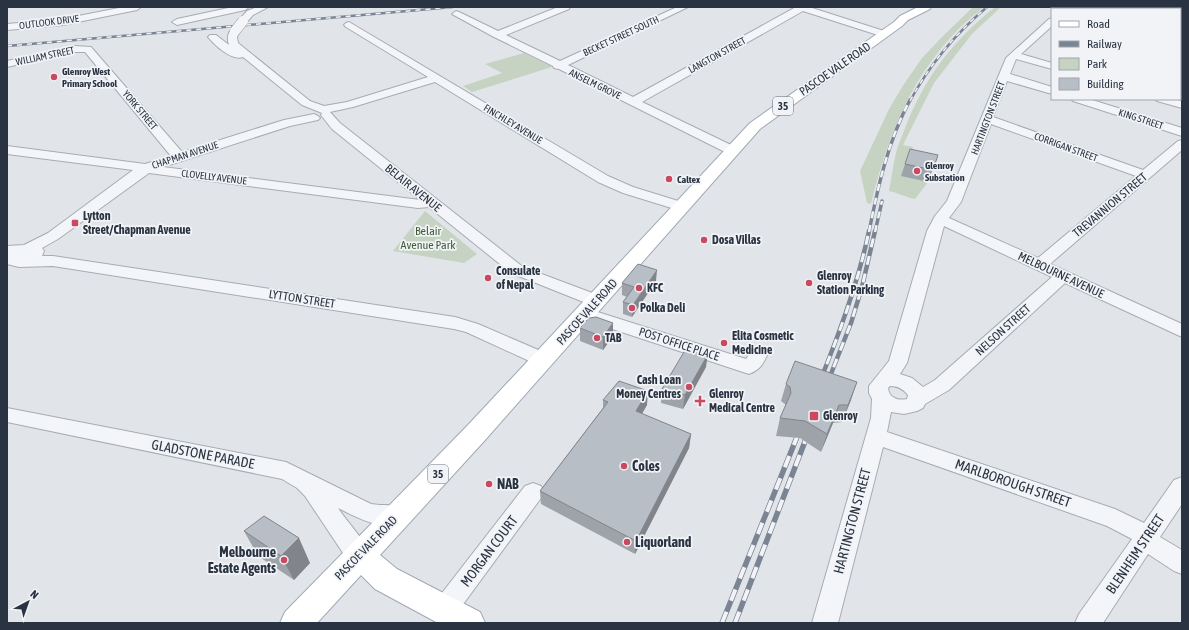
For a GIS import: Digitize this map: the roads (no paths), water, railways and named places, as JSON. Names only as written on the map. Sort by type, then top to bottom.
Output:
[{"type":"main road","name":"PASCOE VALE ROAD","points":[[296,623],[544,360],[755,126],[898,24],[904,18],[926,7]]},
{"type":"main road","name":"PASCOE VALE ROAD","points":[[898,24],[910,21],[938,7]]},
{"type":"main road","points":[[360,556],[386,579],[457,616]]},
{"type":"street","name":"OUTLOOK DRIVE","points":[[7,27],[67,21],[137,7]]},
{"type":"street","points":[[177,22],[245,7]]},
{"type":"street","name":"BELAIR AVENUE","points":[[264,7],[250,14],[241,28],[232,37],[232,42],[245,54],[323,119],[336,126],[517,270],[591,307]]},
{"type":"street","points":[[497,35],[566,7]]},
{"type":"street","name":"BECKET STREET SOUTH","points":[[558,66],[684,7]]},
{"type":"street","points":[[801,7],[884,34]]},
{"type":"street","name":"LANGTON STREET","points":[[633,102],[801,7]]},
{"type":"street","name":"ANSELM GROVE","points":[[456,14],[558,66],[727,148],[734,150]]},
{"type":"street","name":"FINCHLEY AVENUE","points":[[349,25],[603,179],[628,190],[683,207]]},
{"type":"street","name":"HARTINGTON STREET","points":[[825,623],[881,408],[898,363],[930,240],[940,219],[954,202],[1004,76],[1014,55],[1049,27]]},
{"type":"street","name":"BELAIR AVENUE","points":[[213,37],[234,54],[245,54]]},
{"type":"street","name":"WILLIAM STREET","points":[[7,64],[75,48],[84,48]]},
{"type":"street","name":"YORK STREET","points":[[84,48],[88,49],[179,157]]},
{"type":"street","points":[[1014,55],[1051,66]]},
{"type":"street","points":[[1004,76],[1051,91]]},
{"type":"street","name":"CHAPMAN AVENUE","points":[[19,258],[53,236],[146,168],[317,113],[349,105],[437,78]]},
{"type":"street","name":"KING STREET","points":[[1080,100],[1182,132]]},
{"type":"street","points":[[1165,100],[1182,105]]},
{"type":"street","name":"CORRIGAN STREET","points":[[987,118],[1145,175]]},
{"type":"street","name":"TREVANNION STREET","points":[[1039,265],[1182,144]]},
{"type":"street","name":"CLOVELLY AVENUE","points":[[7,150],[418,204],[425,198]]},
{"type":"street","name":"MELBOURNE AVENUE","points":[[940,219],[1182,331]]},
{"type":"street","name":"LYTTON STREET","points":[[19,258],[53,261],[455,323],[472,328],[544,360]]},
{"type":"street","name":"NELSON STREET","points":[[881,408],[893,409],[912,406],[916,403],[912,389],[943,384],[1063,276]]},
{"type":"street","name":"POST OFFICE PLACE","points":[[591,307],[754,360]]},
{"type":"street","points":[[898,363],[899,370],[912,389]]},
{"type":"street","points":[[881,408],[894,379],[912,389]]},
{"type":"street","name":"MARLBOROUGH STREET","points":[[881,408],[1115,519],[1182,563]]},
{"type":"street","name":"GLADSTONE PARADE","points":[[7,415],[286,471],[303,479],[313,490],[344,536],[360,556]]},
{"type":"street","points":[[303,479],[367,512],[383,516],[398,515]]},
{"type":"street","name":"BLENHEIM STREET","points":[[1088,623],[1182,486]]},
{"type":"street","name":"MORGAN COURT","points":[[457,616],[534,492]]},
{"type":"railway","points":[[7,46],[453,7]]},
{"type":"railway","points":[[910,101],[926,74],[944,50],[964,28],[987,7]]},
{"type":"railway","points":[[869,232],[885,164],[896,131],[910,100]]},
{"type":"railway","points":[[875,232],[882,201]]},
{"type":"railway","points":[[820,381],[848,307],[860,269],[869,231]]},
{"type":"railway","points":[[827,384],[851,323],[862,287],[875,231]]},
{"type":"railway","points":[[722,623],[801,427]]},
{"type":"railway","points":[[735,623],[809,431]]},
{"type":"place","name":"Glenroy West Primary School","points":[[54,77]]},
{"type":"place","name":"Glenroy Substation","points":[[917,171]]},
{"type":"place","name":"Caltex","points":[[669,179]]},
{"type":"place","name":"Lytton Street/Chapman Avenue","points":[[75,223]]},
{"type":"place","name":"Dosa Villas","points":[[704,240]]},
{"type":"place","name":"Consulate of Nepal","points":[[488,278]]},
{"type":"place","name":"Glenroy Station Parking","points":[[809,283]]},
{"type":"place","name":"KFC","points":[[639,288]]},
{"type":"place","name":"Polka Deli","points":[[632,308]]},
{"type":"place","name":"TAB","points":[[597,338]]},
{"type":"place","name":"Elita Cosmetic Medicine","points":[[724,343]]},
{"type":"place","name":"Cash Loan Money Centres","points":[[689,387]]},
{"type":"place","name":"Glenroy Medical Centre","points":[[700,401]]},
{"type":"place","name":"Glenroy","points":[[814,416]]},
{"type":"place","name":"Coles","points":[[624,466]]},
{"type":"place","name":"NAB","points":[[489,484]]},
{"type":"place","name":"Liquorland","points":[[627,542]]},
{"type":"place","name":"Melbourne Estate Agents","points":[[284,560]]},
{"type":"park label","name":"Belair Avenue Park","points":[[428,238]]}]
